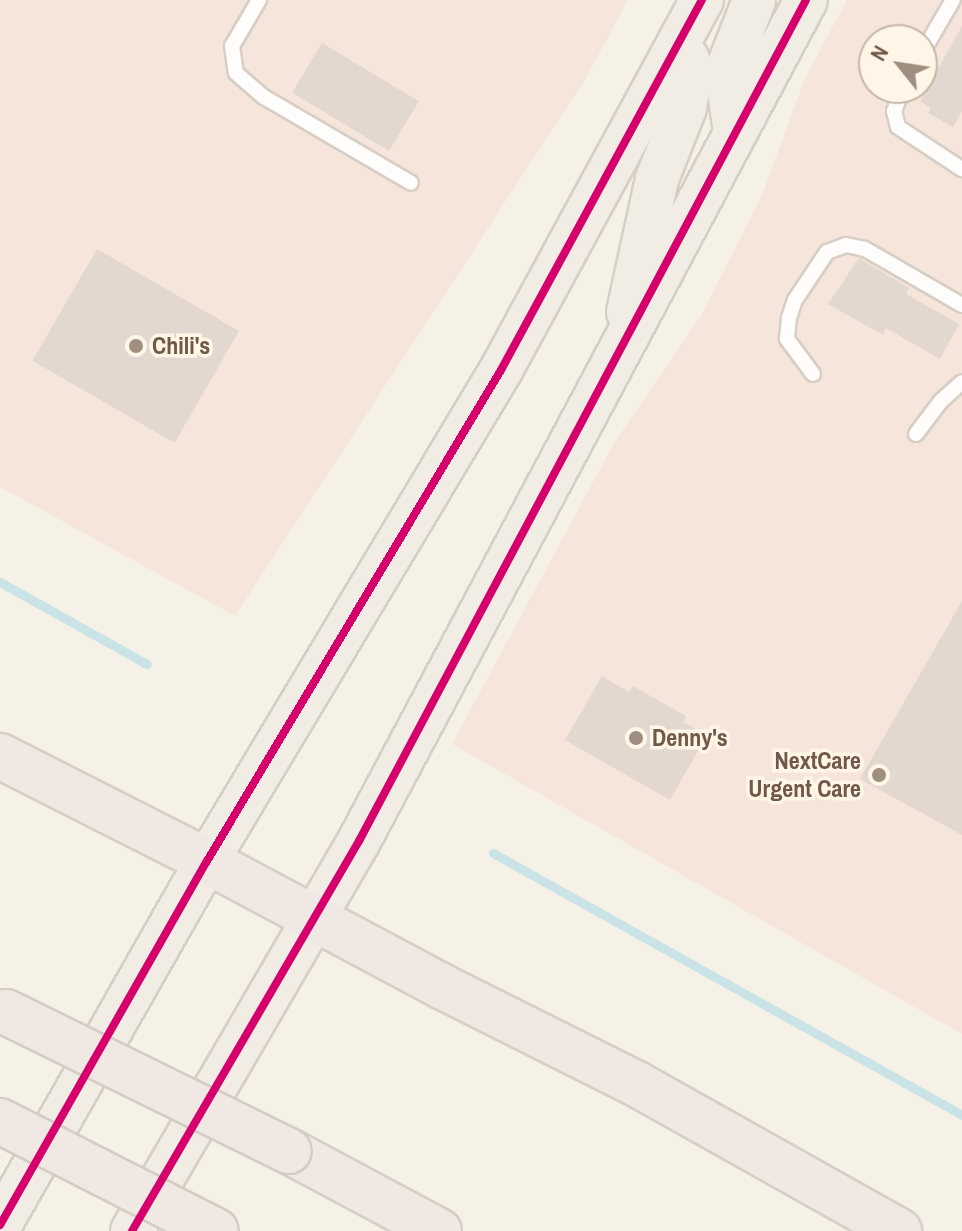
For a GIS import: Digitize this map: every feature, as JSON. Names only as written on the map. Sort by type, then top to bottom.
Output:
[{"type":"highway","points":[[0,756],[689,1111],[899,1231]]},
{"type":"highway","points":[[3,1011],[289,1151],[439,1231]]},
{"type":"highway","points":[[0,1121],[216,1231]]},
{"type":"main road","points":[[0,1225],[207,861],[501,370],[702,0]]},
{"type":"main road","points":[[735,132],[726,72],[754,0]]},
{"type":"main road","points":[[132,1231],[315,919],[806,0]]},
{"type":"main road","points":[[622,349],[637,258],[657,179],[685,108],[689,69],[679,43]]},
{"type":"lane","points":[[259,0],[232,46],[236,73],[264,97],[411,183]]},
{"type":"lane","points":[[938,26],[953,0]]},
{"type":"lane","points":[[897,104],[894,111],[898,127],[962,169]]},
{"type":"lane","points":[[813,374],[787,339],[789,318],[795,300],[827,252],[846,245],[865,249],[962,305]]},
{"type":"lane","points":[[916,434],[941,401],[962,382]]},
{"type":"shaded area","points":[[0,0],[628,0],[586,78],[235,616],[0,487]]},
{"type":"shaded area","points":[[847,0],[962,0],[962,1034],[452,744],[614,443],[701,316],[762,195],[805,78]]},
{"type":"building","points":[[962,26],[962,111],[953,127],[928,113],[931,108],[925,104],[938,104],[938,69]]},
{"type":"building","points":[[322,43],[419,101],[389,151],[292,93]]},
{"type":"building","name":"Chili's","points":[[97,249],[239,331],[175,443],[32,361]]},
{"type":"building","points":[[859,258],[909,288],[906,294],[959,324],[940,359],[886,328],[883,335],[828,304]]},
{"type":"building","points":[[962,601],[962,835],[860,779]]},
{"type":"building","name":"Denny's","points":[[602,676],[629,692],[633,686],[686,716],[683,722],[707,735],[670,800],[565,740]]},
{"type":"waterway","points":[[0,582],[147,664]]},
{"type":"waterway","points":[[493,853],[962,1115]]},
{"type":"cycle path","points":[[0,1225],[207,861],[501,370],[702,0]]},
{"type":"cycle path","points":[[132,1231],[359,841],[806,0]]},
{"type":"place","name":"Chili's","points":[[136,346]]},
{"type":"place","name":"Denny's","points":[[636,738]]},
{"type":"place","name":"NextCare Urgent Care","points":[[879,775]]}]
